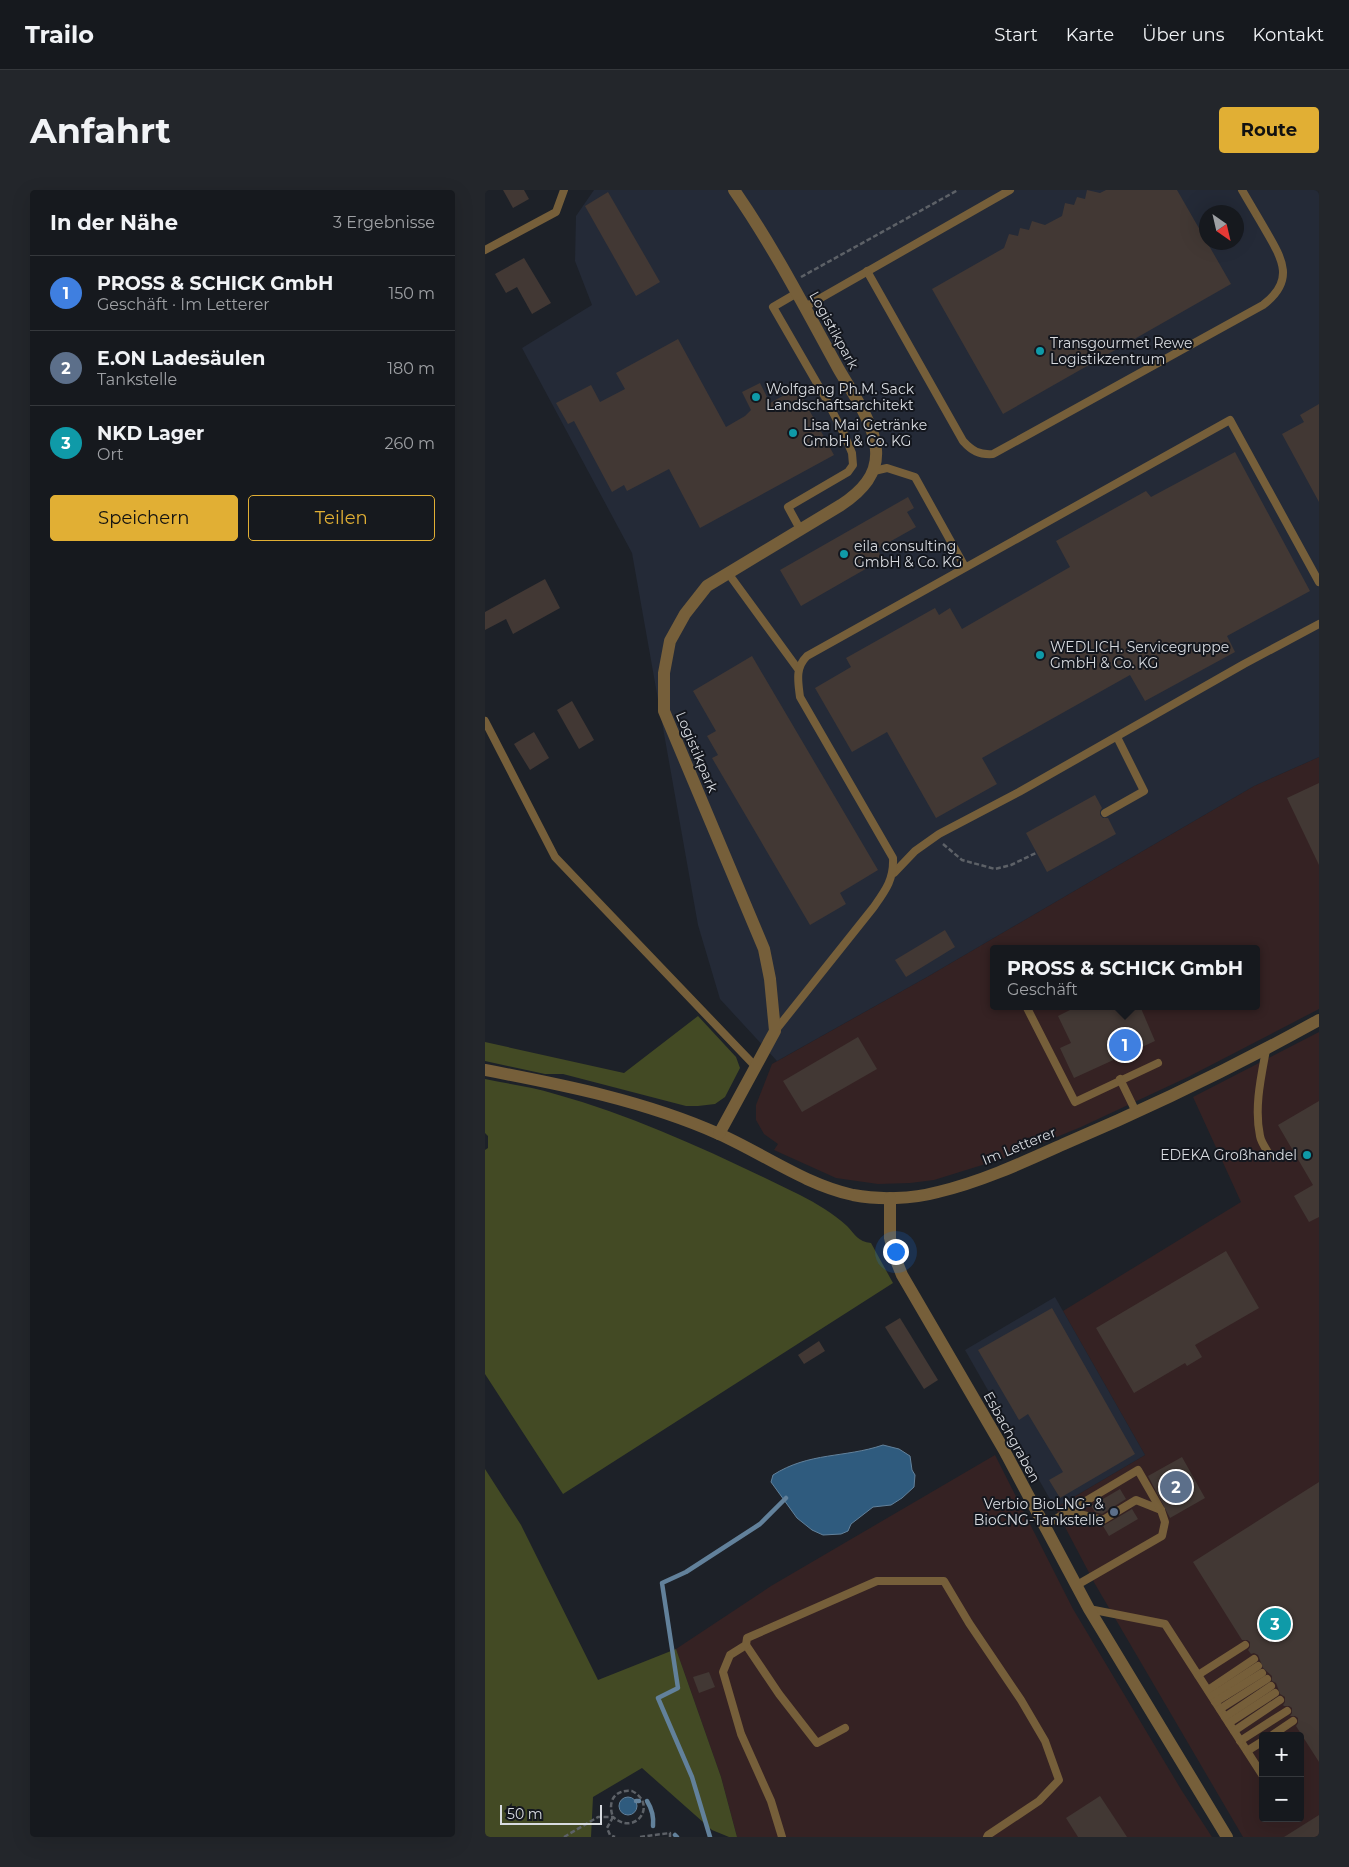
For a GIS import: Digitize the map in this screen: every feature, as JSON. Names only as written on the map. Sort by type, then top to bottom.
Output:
[{"type":"street","name":"Logistikpark","points":[[735,190],[805,307],[871,430],[877,451],[874,471],[862,489],[849,500],[707,586],[685,614],[670,641],[664,673],[664,711],[765,949],[773,998],[775,1031]]},
{"type":"street","name":"Im Letterer","points":[[719,1134],[803,1178],[857,1196],[890,1198],[938,1192],[1055,1148],[1136,1112],[1266,1050],[1319,1020]]},
{"type":"street","points":[[485,1070],[544,1081],[637,1104],[719,1134],[775,1031]]},
{"type":"street","name":"Esbachgraben","points":[[890,1198],[890,1238],[902,1275],[1004,1450],[1089,1608],[1227,1837]]},
{"type":"lane","points":[[485,250],[556,212],[564,190]]},
{"type":"lane","points":[[805,307],[1010,190]]},
{"type":"lane","points":[[867,271],[963,441],[975,452],[983,455],[993,454],[1004,450],[1263,304],[1278,292],[1284,271],[1278,250],[1242,190]]},
{"type":"lane","points":[[794,288],[773,308],[825,397],[844,434],[852,453],[853,465],[847,472],[788,507],[800,529]]},
{"type":"lane","points":[[894,873],[893,858],[799,698],[798,669],[807,656],[1230,420],[1319,582]]},
{"type":"lane","points":[[874,471],[887,468],[915,477],[965,567]]},
{"type":"lane","points":[[728,573],[798,669]]},
{"type":"lane","points":[[775,1031],[873,908],[887,888],[894,873],[915,851],[933,838],[1319,624]]},
{"type":"lane","points":[[485,721],[555,858],[756,1068]]},
{"type":"lane","points":[[1105,813],[1144,791],[1117,737]]},
{"type":"lane","points":[[1028,1010],[1075,1102],[1120,1079],[1158,1063]]},
{"type":"lane","points":[[1266,1050],[1258,1113],[1260,1138],[1269,1154]]},
{"type":"lane","points":[[1120,1079],[1136,1112]]},
{"type":"lane","points":[[1044,1526],[1138,1470],[1161,1510],[1165,1522],[1162,1536],[1077,1585]]},
{"type":"lane","points":[[1069,1511],[1103,1520],[1136,1500],[1161,1510]]},
{"type":"lane","points":[[845,1728],[817,1743],[779,1694],[746,1645],[747,1638],[877,1581],[944,1581],[969,1623],[1021,1700],[1045,1741],[1059,1780],[1039,1801],[987,1837]]},
{"type":"lane","points":[[1089,1608],[1165,1624],[1259,1770]]},
{"type":"lane","points":[[746,1645],[730,1655],[723,1672],[741,1734],[771,1801],[782,1837]]},
{"type":"lane","points":[[1198,1675],[1245,1645]]},
{"type":"lane","points":[[1211,1696],[1267,1680]]},
{"type":"lane","points":[[1211,1696],[1267,1680]]},
{"type":"lane","points":[[1220,1709],[1267,1680]]},
{"type":"lane","points":[[1227,1720],[1267,1680]]},
{"type":"lane","points":[[1234,1731],[1267,1680]]},
{"type":"lane","points":[[1240,1741],[1287,1711]]},
{"type":"lane","points":[[1277,1732],[1293,1722]]},
{"type":"lane","points":[[1247,1751],[1259,1744]]},
{"type":"path","points":[[794,288],[958,190]]},
{"type":"path","points":[[933,838],[962,860],[995,869],[1011,865],[1036,853]]},
{"type":"path","points":[[564,1837],[598,1817],[613,1817],[618,1822],[626,1824],[636,1822],[644,1811],[642,1798],[632,1791],[619,1792],[611,1802],[610,1810],[613,1817]]},
{"type":"path","points":[[613,1817],[607,1828],[610,1835],[615,1837]]},
{"type":"path","points":[[640,1837],[670,1833],[670,1837]]},
{"type":"shaded area","points":[[594,190],[1319,190],[1319,757],[1254,786],[927,977],[777,1061],[720,999],[698,925],[632,553],[522,348],[592,305],[575,261],[576,216]]},
{"type":"shaded area","points":[[1319,757],[1319,1009],[1188,1077],[1081,1127],[1008,1157],[934,1180],[878,1184],[836,1178],[774,1150],[778,1144],[764,1134],[756,1120],[756,1105],[772,1064],[927,977],[1254,786]]},
{"type":"shaded area","points":[[1319,1032],[1319,1837],[1243,1837],[1095,1584],[1055,1508],[1145,1455],[1063,1311],[1241,1202],[1193,1097]]},
{"type":"shaded area","points":[[1055,1297],[1145,1455],[1055,1508],[965,1350]]},
{"type":"shaded area","points":[[995,1455],[1073,1609],[1182,1791],[1212,1837],[737,1837],[721,1777],[676,1649],[771,1586]]},
{"type":"green space","points":[[698,1016],[736,1057],[740,1068],[725,1097],[715,1104],[686,1106],[563,1074],[545,1074],[485,1061],[485,1042],[624,1073]]},
{"type":"green space","points":[[485,1079],[529,1087],[618,1114],[710,1152],[800,1195],[836,1217],[860,1239],[871,1243],[893,1283],[563,1494],[485,1374],[485,1150],[488,1148],[488,1136],[485,1133]]},
{"type":"green space","points":[[485,1469],[521,1525],[598,1680],[676,1649],[721,1777],[737,1837],[729,1837],[712,1830],[642,1768],[593,1797],[591,1837],[485,1837]]},
{"type":"water","points":[[883,1445],[899,1449],[910,1456],[912,1470],[915,1475],[914,1487],[891,1505],[873,1507],[851,1524],[848,1531],[841,1534],[823,1535],[812,1530],[797,1518],[771,1482],[773,1475],[800,1462]]},
{"type":"water","points":[[628,1797],[634,1800],[637,1806],[634,1812],[628,1815],[622,1812],[619,1806],[622,1800]]},
{"type":"building","points":[[503,190],[524,190],[529,199],[513,208]]},
{"type":"building","name":"Transgourmet Rewe Logistikzentrum","points":[[1087,190],[1100,193],[1106,190],[1177,190],[1199,228],[1199,250],[1211,250],[1231,284],[1003,414],[932,289],[1004,248],[1009,234],[1018,236],[1020,228],[1029,230],[1032,221],[1045,225],[1062,216],[1065,203],[1074,205],[1077,197],[1085,199]]},
{"type":"building","points":[[608,192],[660,282],[636,296],[585,206]]},
{"type":"building","points":[[524,258],[551,303],[532,314],[517,287],[506,293],[495,274]]},
{"type":"building","points":[[678,339],[726,427],[745,416],[751,410],[742,392],[760,383],[770,403],[797,388],[834,455],[700,528],[669,469],[627,491],[624,485],[612,492],[574,421],[568,424],[556,403],[591,385],[600,402],[625,389],[616,373]]},
{"type":"building","points":[[1319,404],[1319,502],[1282,434],[1304,422],[1300,415]]},
{"type":"building","points":[[1235,452],[1310,591],[1227,636],[1235,652],[1145,701],[1130,675],[982,758],[997,784],[936,818],[887,732],[852,752],[815,688],[851,667],[846,658],[935,608],[939,615],[950,608],[962,629],[1070,567],[1056,541],[1146,491],[1151,497]]},
{"type":"building","name":"eila consulting GmbH & Co. KG","points":[[908,497],[914,508],[907,512],[916,527],[877,549],[883,559],[801,606],[780,570]]},
{"type":"building","points":[[545,579],[560,608],[513,634],[506,619],[485,630],[485,612]]},
{"type":"building","points":[[752,656],[878,870],[840,893],[846,904],[810,925],[712,758],[718,755],[707,736],[716,731],[693,691]]},
{"type":"building","points":[[572,701],[594,740],[579,749],[557,710]]},
{"type":"building","points":[[534,732],[549,758],[530,770],[514,744]]},
{"type":"building","points":[[1319,783],[1319,865],[1287,798]]},
{"type":"building","points":[[1095,795],[1102,808],[1100,815],[1103,818],[1108,818],[1116,834],[1047,872],[1026,833]]},
{"type":"building","points":[[945,930],[955,947],[906,977],[895,960]]},
{"type":"building","points":[[1070,1010],[1142,1010],[1155,1041],[1074,1078],[1060,1048],[1071,1043],[1058,1016]]},
{"type":"building","points":[[858,1037],[877,1069],[802,1112],[783,1081]]},
{"type":"building","name":"EDEKA Großhandel","points":[[1319,1101],[1319,1217],[1309,1222],[1294,1196],[1313,1185],[1278,1125]]},
{"type":"building","points":[[1226,1251],[1259,1308],[1195,1345],[1202,1357],[1187,1366],[1185,1363],[1134,1393],[1096,1328]]},
{"type":"building","points":[[1052,1308],[1135,1454],[1060,1498],[1049,1480],[1063,1472],[1028,1414],[1019,1420],[978,1350]]},
{"type":"building","points":[[900,1318],[938,1380],[924,1389],[885,1327]]},
{"type":"building","points":[[819,1341],[825,1351],[804,1364],[798,1355]]},
{"type":"building","points":[[1182,1457],[1205,1498],[1170,1518],[1148,1476]]},
{"type":"building","points":[[1319,1482],[1319,1762],[1304,1739],[1304,1732],[1300,1732],[1296,1726],[1298,1718],[1290,1716],[1292,1708],[1283,1705],[1285,1697],[1280,1694],[1276,1683],[1272,1681],[1272,1676],[1263,1668],[1258,1655],[1251,1654],[1248,1650],[1250,1642],[1242,1640],[1193,1562]]},
{"type":"building","points":[[1120,1489],[1126,1499],[1102,1514],[1095,1512],[1091,1506]]},
{"type":"building","points":[[1132,1509],[1138,1519],[1109,1536],[1103,1526]]},
{"type":"building","points":[[709,1672],[715,1687],[699,1693],[693,1677]]},
{"type":"building","points":[[1100,1796],[1127,1837],[1078,1837],[1066,1818]]},
{"type":"building","points":[[1319,1815],[1319,1837],[1284,1837]]},
{"type":"waterway","points":[[710,1837],[692,1777],[658,1698],[678,1688],[662,1583],[686,1572],[760,1524],[786,1498]]},
{"type":"waterway","points":[[647,1801],[652,1813],[653,1826]]},
{"type":"place","name":"Transgourmet Rewe Logistikzentrum","points":[[1040,351]]},
{"type":"place","name":"Wolfgang Ph.M. Sack Landschaftsarchitekt","points":[[756,397]]},
{"type":"place","name":"Lisa Mai Getränke GmbH & Co. KG","points":[[793,433]]},
{"type":"place","name":"eila consulting GmbH & Co. KG","points":[[844,554]]},
{"type":"place","name":"WEDLICH. Servicegruppe GmbH & Co. KG","points":[[1040,655]]},
{"type":"place","name":"PROSS & SCHICK GmbH","points":[[1125,1045]]},
{"type":"place","name":"EDEKA Großhandel","points":[[1307,1155]]},
{"type":"place","name":"E.ON Ladesäulen","points":[[1176,1487]]},
{"type":"place","name":"Verbio BioLNG- & BioCNG-Tankstelle","points":[[1114,1512]]},
{"type":"place","name":"NKD Lager","points":[[1275,1624]]}]
